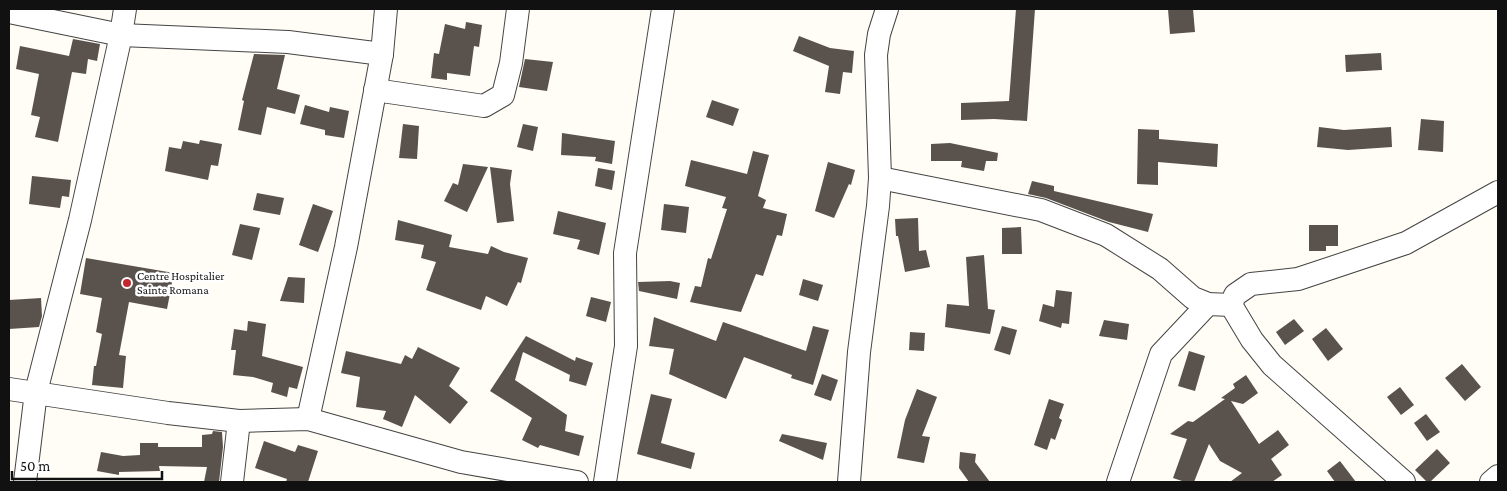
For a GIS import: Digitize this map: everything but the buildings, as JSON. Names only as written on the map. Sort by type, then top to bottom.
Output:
[{"type":"street","points":[[25,482],[36,392],[80,220],[121,35],[125,9]]},
{"type":"street","points":[[308,419],[346,247],[382,54],[386,9]]},
{"type":"street","points":[[375,90],[484,106],[503,95],[511,63],[518,9]]},
{"type":"street","points":[[605,482],[626,346],[625,253],[663,9]]},
{"type":"street","points":[[849,482],[859,352],[880,178],[876,55],[879,34],[887,9]]},
{"type":"street","points":[[9,12],[121,35],[288,42],[382,54]]},
{"type":"street","points":[[880,178],[1041,210],[1106,235],[1160,269],[1193,298],[1208,304],[1231,305]]},
{"type":"street","points":[[1231,305],[1235,295],[1251,284],[1298,279],[1406,243],[1498,192]]},
{"type":"street","points":[[1118,482],[1161,354],[1208,304]]},
{"type":"street","points":[[1231,305],[1252,340],[1272,365],[1404,482]]},
{"type":"street","points":[[9,389],[239,422],[308,419],[461,462],[578,482]]},
{"type":"street","points":[[232,482],[239,422]]},
{"type":"street","points":[[1491,482],[1498,476]]},
{"type":"place","name":"Centre Hospitalier Sainte Romana","points":[[127,283]]}]
